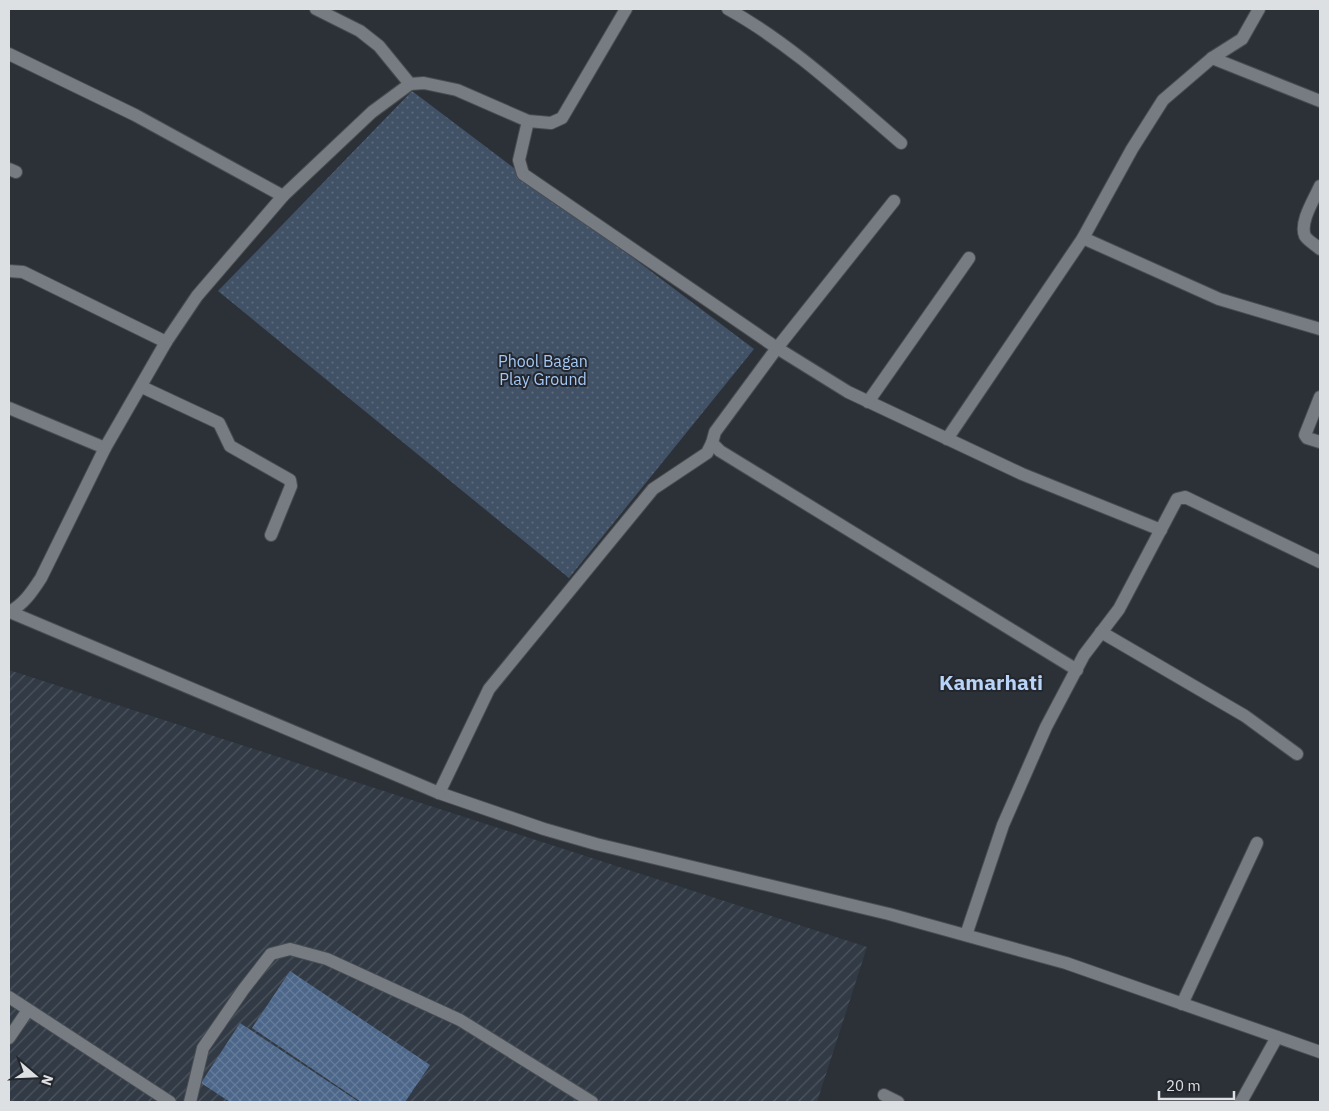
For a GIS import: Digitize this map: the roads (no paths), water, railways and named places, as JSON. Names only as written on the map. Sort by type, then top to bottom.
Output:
[{"type":"street","points":[[316,9],[360,31],[379,46],[410,84]]},
{"type":"street","points":[[626,9],[562,118],[551,123],[528,121],[443,85],[410,84],[372,112],[283,196],[197,296],[166,342],[142,388],[105,448],[32,592],[9,612],[439,793],[544,829],[596,844],[889,914],[1066,963],[1320,1052]]},
{"type":"street","points":[[728,9],[746,18],[804,61],[902,143]]},
{"type":"street","points":[[947,439],[1082,238],[1132,149],[1163,100],[1174,88],[1212,58],[1242,39],[1260,9]]},
{"type":"street","points":[[9,54],[135,116],[283,196]]},
{"type":"street","points":[[1212,58],[1320,102]]},
{"type":"street","points":[[528,121],[518,160],[523,174],[777,348],[848,392],[868,402],[1022,474],[1161,530]]},
{"type":"street","points":[[1320,186],[1306,220],[1304,230],[1306,237],[1320,249]]},
{"type":"street","points":[[439,793],[489,689],[654,489],[707,453],[715,432],[777,348],[894,201]]},
{"type":"street","points":[[1082,238],[1219,299],[1320,329]]},
{"type":"street","points":[[868,402],[969,258]]},
{"type":"street","points":[[9,271],[23,272],[166,342]]},
{"type":"street","points":[[142,388],[219,423],[230,446],[290,480],[291,486],[271,535]]},
{"type":"street","points":[[1320,397],[1305,435],[1307,438],[1320,442]]},
{"type":"street","points":[[9,408],[105,448]]},
{"type":"street","points":[[712,442],[720,452],[1077,670]]},
{"type":"street","points":[[966,935],[1003,825],[1046,726],[1077,670],[1119,609],[1177,499],[1185,497],[1320,562]]},
{"type":"street","points":[[1102,632],[1245,716],[1297,754]]},
{"type":"street","points":[[1182,1004],[1257,843]]},
{"type":"street","points":[[190,1102],[203,1048],[271,954],[290,949],[327,959],[460,1020],[592,1102]]},
{"type":"street","points":[[9,997],[170,1102]]},
{"type":"street","points":[[9,1038],[28,1010]]},
{"type":"street","points":[[1241,1102],[1277,1037]]},
{"type":"street","points":[[884,1094],[898,1102]]},
{"type":"district","name":"Kamarhati","points":[[991,683]]},
{"type":"park label","name":"Phool Bagan Play Ground","points":[[543,370]]}]
